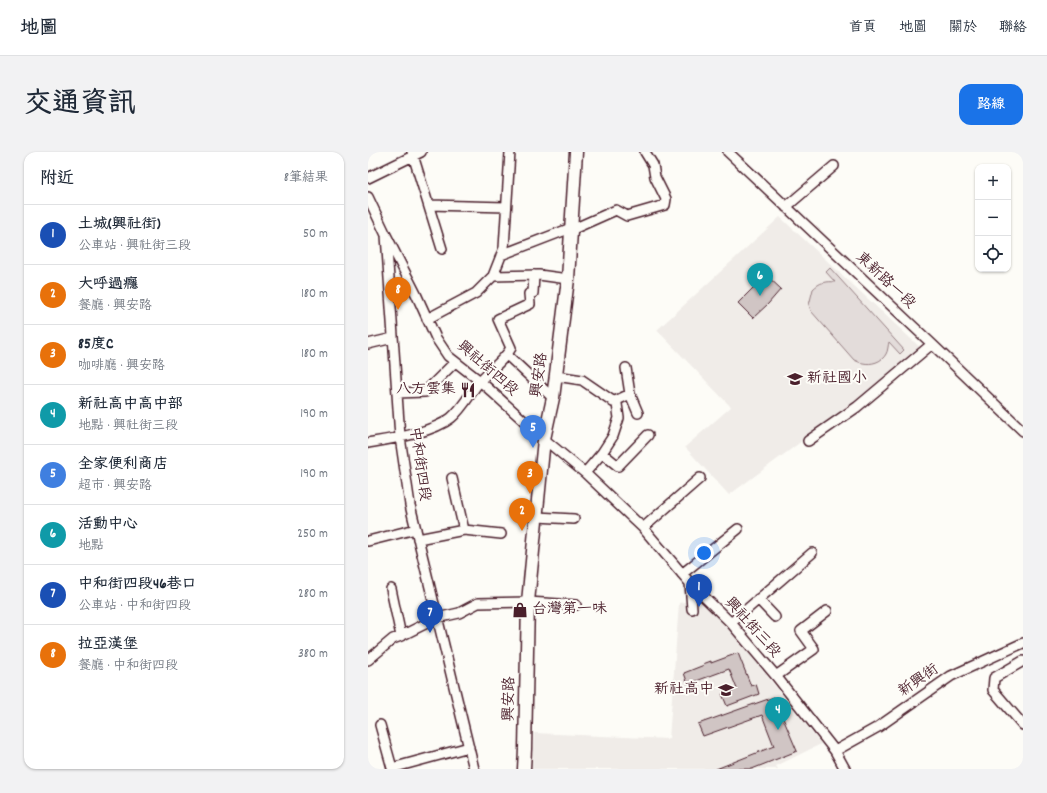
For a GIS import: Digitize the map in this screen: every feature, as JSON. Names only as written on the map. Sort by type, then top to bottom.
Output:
[{"type":"main road","name":"興安路","points":[[524,769],[528,602],[544,439],[553,398],[568,280],[576,152]]},
{"type":"street","points":[[427,319],[476,293],[493,276],[504,248],[510,152]]},
{"type":"street","points":[[501,255],[571,229],[616,210],[627,216],[665,206],[666,198],[656,177],[653,165],[644,152]]},
{"type":"street","name":"東新路一段","points":[[728,152],[1023,431]]},
{"type":"street","points":[[368,178],[415,153],[442,249]]},
{"type":"street","points":[[786,207],[834,166]]},
{"type":"street","name":"中和街四段","points":[[368,197],[386,235],[400,437],[410,506],[474,769]]},
{"type":"street","points":[[429,205],[506,207]]},
{"type":"street","name":"興社街四段","points":[[386,235],[416,294],[436,338],[448,356],[480,381],[544,439],[585,472],[642,528]]},
{"type":"street","points":[[368,443],[400,437],[434,428],[450,419],[456,413],[480,381],[507,356],[511,348],[498,319],[530,304],[529,294],[533,293],[534,275]]},
{"type":"street","points":[[493,276],[539,275],[568,280]]},
{"type":"street","points":[[368,344],[393,338]]},
{"type":"street","points":[[808,441],[857,407],[932,344]]},
{"type":"street","points":[[507,356],[553,398]]},
{"type":"street","points":[[397,393],[425,392],[455,362]]},
{"type":"street","points":[[626,368],[630,394],[638,413]]},
{"type":"street","points":[[556,376],[582,380],[617,404],[619,418],[613,436],[602,453],[585,472]]},
{"type":"street","points":[[613,402],[630,394]]},
{"type":"street","points":[[602,453],[618,466],[648,435]]},
{"type":"street","points":[[452,478],[464,530]]},
{"type":"street","points":[[642,528],[700,478]]},
{"type":"street","points":[[536,517],[574,519]]},
{"type":"street","name":"興社街三段","points":[[642,528],[690,584],[731,623],[776,676],[835,751],[845,769]]},
{"type":"street","points":[[368,541],[416,529]]},
{"type":"street","points":[[682,574],[738,529]]},
{"type":"street","points":[[418,538],[464,530],[501,534]]},
{"type":"street","points":[[731,623],[812,553]]},
{"type":"street","points":[[690,584],[692,609]]},
{"type":"street","points":[[391,589],[400,636]]},
{"type":"street","points":[[758,599],[774,617]]},
{"type":"street","points":[[368,660],[393,639],[437,618],[459,613],[478,603],[528,602],[576,605]]},
{"type":"street","points":[[776,676],[814,649],[801,631],[827,611]]},
{"type":"street","name":"新興街","points":[[835,751],[878,727],[951,676],[1023,644]]},
{"type":"street","points":[[1023,661],[994,678],[993,690],[1023,725]]},
{"type":"street","points":[[380,725],[392,768],[469,748]]},
{"type":"shaded area","name":"新社國小","points":[[780,217],[924,351],[729,495],[685,447],[731,407],[657,330]]},
{"type":"shaded area","points":[[830,268],[904,350],[900,354],[889,342],[887,353],[879,361],[866,364],[854,360],[811,311],[809,305],[813,289],[823,282],[835,282],[826,272]]},
{"type":"shaded area","name":"新社高中","points":[[700,599],[744,647],[821,744],[776,766],[778,769],[532,769],[534,733],[669,739],[679,603]]},
{"type":"building","points":[[766,275],[781,289],[753,318],[738,303]]},
{"type":"building","points":[[738,653],[751,686],[756,684],[759,694],[727,706],[722,694],[737,689],[729,669],[688,684],[684,673],[711,661],[711,663]]},
{"type":"building","points":[[774,697],[797,751],[752,769],[716,769],[774,746],[762,715],[703,736],[698,724]]},
{"type":"place","name":"活動中心","points":[[760,296]]},
{"type":"place","name":"拉亞漢堡","points":[[398,310]]},
{"type":"place","name":"新社國小","points":[[795,379]]},
{"type":"place","name":"八方雲集","points":[[468,390]]},
{"type":"place","name":"全家便利商店","points":[[533,448]]},
{"type":"place","name":"85度C","points":[[530,494]]},
{"type":"place","name":"大呼過癮","points":[[522,531]]},
{"type":"place","name":"土城(興社街)","points":[[699,607]]},
{"type":"place","name":"台灣第一味","points":[[520,610]]},
{"type":"place","name":"中和街四段46巷口","points":[[430,633]]},
{"type":"place","name":"新社高中","points":[[726,690]]},
{"type":"place","name":"新社高中高中部","points":[[778,730]]}]
